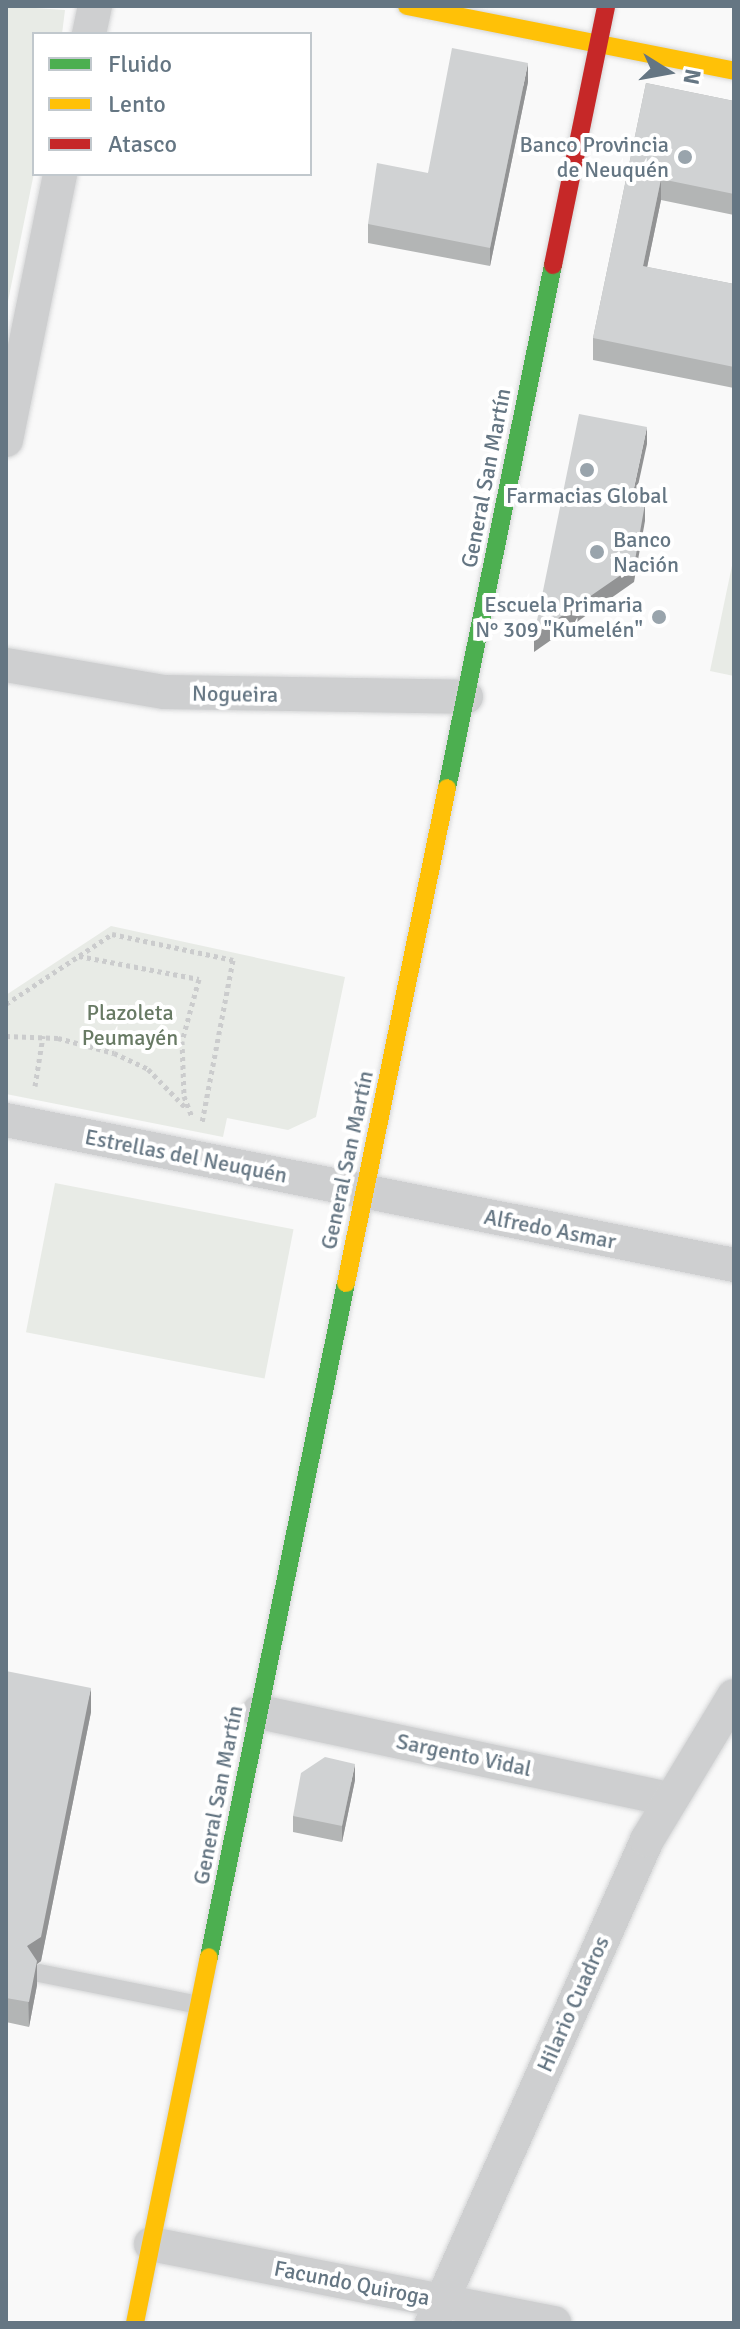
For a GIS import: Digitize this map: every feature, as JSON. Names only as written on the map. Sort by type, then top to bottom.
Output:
[{"type":"main road","points":[[407,6],[734,71]]},
{"type":"main road","name":"General San Martín","points":[[135,2323],[606,6]]},
{"type":"street","points":[[89,32],[95,6]]},
{"type":"street","points":[[6,440],[60,176]]},
{"type":"street","name":"Nogueira","points":[[6,665],[164,692],[466,697]]},
{"type":"street","name":"Estrellas del Neuquén","points":[[6,1120],[365,1192]]},
{"type":"street","name":"Alfredo Asmar","points":[[365,1192],[734,1265]]},
{"type":"street","name":"Hilario Cuadros","points":[[437,2312],[668,1799],[734,1696]]},
{"type":"street","name":"Sargento Vidal","points":[[259,1712],[668,1799]]},
{"type":"street","name":"Facundo Quiroga","points":[[151,2244],[437,2312],[554,2323]]},
{"type":"lane","points":[[39,1973],[199,2005]]},
{"type":"path","points":[[6,1004],[112,934],[233,960],[201,1123]]},
{"type":"path","points":[[79,956],[199,979],[182,1041],[188,1111]]},
{"type":"path","points":[[6,1036],[43,1036],[132,1060],[162,1081],[194,1122]]},
{"type":"path","points":[[34,1092],[43,1036]]},
{"type":"green space","points":[[6,6],[65,10],[62,32],[32,32],[33,176],[6,311]]},
{"type":"green space","points":[[734,556],[734,676],[710,671]]},
{"type":"green space","name":"Plazoleta Peumayén","points":[[111,926],[345,977],[316,1117],[288,1130],[227,1118],[223,1137],[6,1094],[6,995]]},
{"type":"green space","points":[[55,1183],[294,1229],[265,1379],[26,1332]]},
{"type":"building","points":[[452,48],[528,63],[490,248],[368,224],[377,163],[428,173]]},
{"type":"building","points":[[646,83],[734,101],[734,194],[661,179],[643,266],[734,284],[734,367],[593,338]]},
{"type":"building","points":[[579,414],[647,427],[631,502],[645,504],[634,566],[534,635]]},
{"type":"building","points":[[6,1671],[91,1688],[41,1937],[27,1946],[37,1961],[29,2002],[6,1998]]},
{"type":"building","points":[[325,1757],[355,1764],[342,1826],[293,1816],[301,1773]]},
{"type":"traffic: fast","points":[[447,788],[553,265]]},
{"type":"traffic: fast","points":[[209,1957],[346,1283]]},
{"type":"traffic: slow","points":[[407,6],[734,71]]},
{"type":"traffic: slow","points":[[346,1283],[447,788]]},
{"type":"traffic: slow","points":[[135,2323],[209,1957]]},
{"type":"traffic: jam","points":[[553,265],[606,6]]},
{"type":"place","name":"Banco Provincia de Neuquén","points":[[685,157]]},
{"type":"place","name":"Farmacias Global","points":[[587,470]]},
{"type":"place","name":"Banco Nación","points":[[597,552]]},
{"type":"place","name":"Escuela Primaria N° 309 \"Kumelén\"","points":[[659,617]]}]
